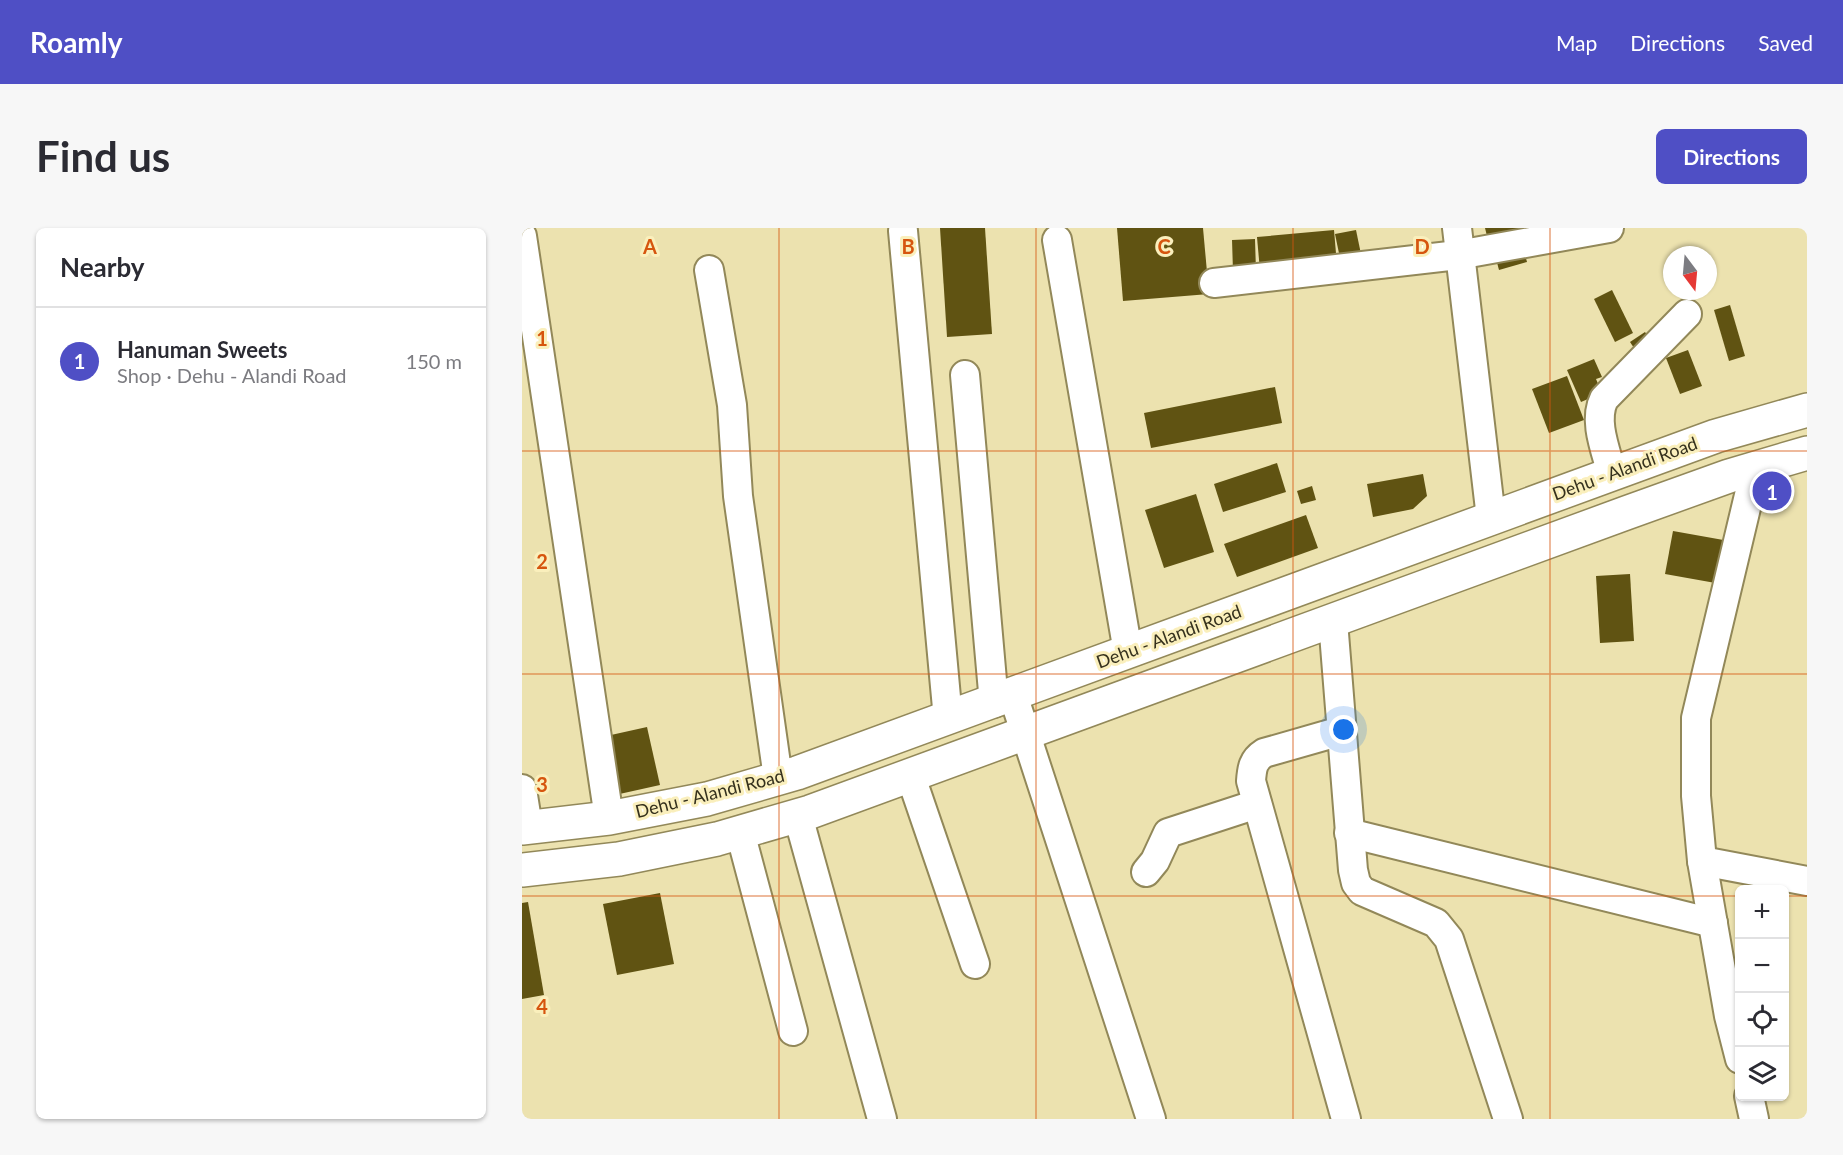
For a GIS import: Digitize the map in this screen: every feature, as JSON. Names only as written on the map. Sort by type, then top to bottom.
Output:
[{"type":"main road","name":"Dehu - Alandi Road","points":[[525,827],[609,818],[707,799],[778,778],[1003,699],[1716,436],[1807,410]]},
{"type":"main road","points":[[522,870],[619,859],[740,832],[798,816],[911,777],[1729,476],[1807,453]]},
{"type":"street","points":[[1214,283],[1458,241],[1609,228]]},
{"type":"street","points":[[903,231],[948,719]]},
{"type":"street","points":[[522,236],[609,818]]},
{"type":"street","points":[[1057,240],[1128,652]]},
{"type":"street","points":[[1458,241],[1491,518]]},
{"type":"street","points":[[709,270],[732,405],[738,496],[778,778]]},
{"type":"street","points":[[1612,474],[1599,417],[1600,407],[1604,399],[1687,314]]},
{"type":"street","points":[[965,375],[1003,699],[1026,734],[1151,1119]]},
{"type":"street","points":[[1737,1047],[1729,1016],[1702,861],[1696,796],[1696,718],[1755,470]]},
{"type":"street","points":[[1333,621],[1349,833],[1356,883],[1362,891],[1436,923],[1443,929],[1508,1119]]},
{"type":"street","points":[[1341,731],[1264,753],[1256,758],[1251,781],[1346,1119]]},
{"type":"street","points":[[911,777],[975,964]]},
{"type":"street","points":[[522,789],[525,827]]},
{"type":"street","points":[[1146,872],[1155,861],[1168,833],[1257,804]]},
{"type":"street","points":[[798,816],[882,1119]]},
{"type":"street","points":[[740,832],[793,1030]]},
{"type":"street","points":[[1349,833],[1713,924]]},
{"type":"street","points":[[1702,861],[1807,881]]},
{"type":"street","points":[[1750,1101],[1754,1119]]},
{"type":"building","points":[[940,228],[985,228],[992,334],[947,337]]},
{"type":"building","points":[[1117,228],[1203,228],[1209,294],[1123,301]]},
{"type":"building","points":[[1485,228],[1519,228],[1519,229],[1487,236]]},
{"type":"building","points":[[1334,230],[1337,265],[1260,271],[1257,237]]},
{"type":"building","points":[[1356,230],[1362,259],[1341,263],[1335,234]]},
{"type":"building","points":[[1255,239],[1256,272],[1233,272],[1232,240]]},
{"type":"building","points":[[1523,247],[1527,262],[1499,270],[1495,255]]},
{"type":"building","points":[[1612,290],[1633,333],[1615,342],[1594,299]]},
{"type":"building","points":[[1730,305],[1745,356],[1729,361],[1714,310]]},
{"type":"building","points":[[1645,332],[1655,346],[1640,357],[1630,342]]},
{"type":"building","points":[[1688,350],[1702,386],[1680,394],[1666,358]]},
{"type":"building","points":[[1594,359],[1602,377],[1596,379],[1602,393],[1581,402],[1567,370]]},
{"type":"building","points":[[1567,376],[1584,420],[1549,433],[1532,389]]},
{"type":"building","points":[[1275,387],[1282,423],[1151,448],[1144,413]]},
{"type":"building","points":[[1277,463],[1286,492],[1223,512],[1214,484]]},
{"type":"building","points":[[1423,474],[1427,496],[1413,509],[1373,517],[1367,484]]},
{"type":"building","points":[[1312,486],[1316,500],[1301,504],[1297,491]]},
{"type":"building","points":[[1196,494],[1214,552],[1164,568],[1145,510]]},
{"type":"building","points":[[1306,515],[1318,548],[1237,577],[1224,544]]},
{"type":"building","points":[[1673,531],[1729,541],[1721,584],[1665,574]]},
{"type":"building","points":[[1630,574],[1634,641],[1600,643],[1596,576]]},
{"type":"building","points":[[647,727],[660,785],[615,795],[602,737]]},
{"type":"building","points":[[660,893],[674,964],[617,975],[603,904]]},
{"type":"building","points":[[528,902],[544,995],[522,999],[522,903]]},
{"type":"place","name":"Hanuman Sweets","points":[[1772,491]]}]
